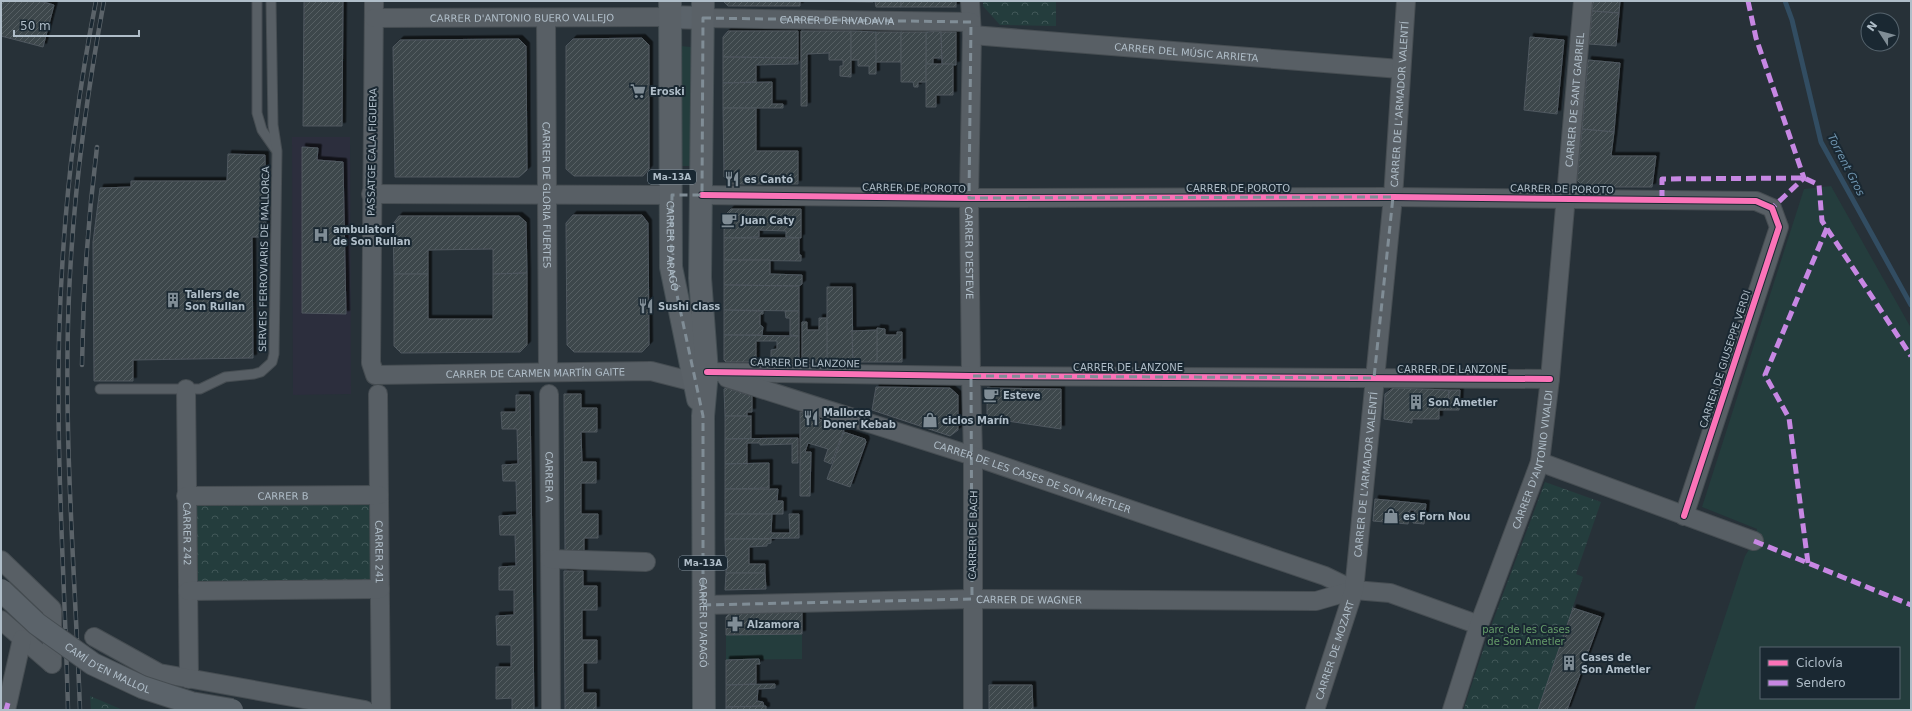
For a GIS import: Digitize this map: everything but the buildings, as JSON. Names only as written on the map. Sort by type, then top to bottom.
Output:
[{"type":"main road","name":"CARRER D'ARAGÓ","points":[[670,9],[672,195],[671,267],[688,350],[700,377]]},
{"type":"main road","name":"CARRER D'ARAGÓ","points":[[703,9],[700,377],[703,416],[704,710]]},
{"type":"main road","points":[[672,195],[702,195]]},
{"type":"street","name":"CARRER D'ESTEVE","points":[[970,1],[972,29],[969,198],[973,456]]},
{"type":"street","name":"CARRER DE L'ARMADOR VALENTÍ","points":[[1354,590],[1393,197],[1400,69],[1406,1]]},
{"type":"street","name":"CARRER DE SANT GABRIEL","points":[[1566,199],[1583,1]]},
{"type":"street","points":[[670,9],[703,9]]},
{"type":"street","name":"CARRER D'ANTONIO BUERO VALLEJO","points":[[374,10],[546,18],[670,9]]},
{"type":"street","name":"CARRER DE RIVADAVIA","points":[[703,9],[972,29]]},
{"type":"street","name":"PASSATGE CALA FIGUERA","points":[[374,10],[371,194],[371,363],[375,375]]},
{"type":"street","name":"CARRER DE GLORIA FUERTES","points":[[546,18],[548,371]]},
{"type":"street","name":"CARRER DEL MÚSIC ARRIETA","points":[[972,29],[1400,69]]},
{"type":"street","points":[[371,194],[672,195]]},
{"type":"street","name":"CARRER DE POROTO","points":[[702,195],[969,198],[1393,197],[1756,201],[1772,208]]},
{"type":"street","name":"CARRER D'ANTONIO VIVALDI","points":[[1452,710],[1479,625],[1540,462],[1550,379],[1566,199]]},
{"type":"street","name":"CARRER DE GIUSEPPE VERDI","points":[[1684,516],[1779,227],[1772,208]]},
{"type":"street","name":"CARRER DE CARMEN MARTÍN GAITE","points":[[375,375],[548,371],[651,371],[700,377]]},
{"type":"street","name":"CARRER DE LANZONE","points":[[700,377],[971,376],[1550,379]]},
{"type":"street","name":"CARRER DE LES CASES DE SON AMETLER","points":[[700,377],[973,456],[1325,576],[1354,590]]},
{"type":"street","name":"CARRER 242","points":[[186,389],[189,679]]},
{"type":"street","name":"CARRER 241","points":[[378,394],[381,710]]},
{"type":"street","name":"CARRER A","points":[[549,394],[551,710]]},
{"type":"street","name":"CARRER DE BACH","points":[[973,456],[973,710]]},
{"type":"street","points":[[1540,462],[1754,541]]},
{"type":"street","name":"CARRER B","points":[[186,496],[379,496]]},
{"type":"street","points":[[1,560],[52,608],[52,664],[1,620]]},
{"type":"street","points":[[550,560],[646,562]]},
{"type":"street","points":[[188,591],[380,589]]},
{"type":"street","name":"CAMÍ D'EN MALLOL","points":[[1,590],[37,624],[93,664],[142,687],[191,703],[232,710]]},
{"type":"street","points":[[1354,590],[1390,593],[1479,625]]},
{"type":"street","name":"CARRER DE WAGNER","points":[[703,605],[972,599],[1316,601],[1354,590]]},
{"type":"street","name":"CARRER DE MOZART","points":[[1315,710],[1354,590]]},
{"type":"street","points":[[94,637],[159,673],[365,710]]},
{"type":"street","points":[[5,704],[22,639]]},
{"type":"lane","points":[[257,1],[257,113],[262,130],[277,151]]},
{"type":"lane","name":"SERVEIS FERROVIARIS DE MALLORCA","points":[[100,389],[204,388],[225,377],[254,374],[267,368],[272,362],[274,354],[277,151],[273,125],[271,1]]},
{"type":"highlighted area","points":[[703,18],[971,22],[969,198],[1393,197],[1374,378],[971,376],[972,599],[703,605],[703,416],[671,267],[672,195],[702,195]]},
{"type":"shaded area","name":"ambulatori de Son Rullan","points":[[292,137],[350,137],[351,394],[293,395]]},
{"type":"green space","points":[[983,1],[1056,1],[1056,26],[1000,25],[983,6]]},
{"type":"green space","points":[[681,46],[691,47],[691,166],[681,166]]},
{"type":"green space","points":[[1831,186],[1911,328],[1911,710],[1694,710],[1745,556],[1754,541],[1757,529],[1702,507],[1804,189]]},
{"type":"green space","name":"parc de les Cases de Son Ametler","points":[[1545,482],[1601,502],[1576,574],[1583,577],[1538,710],[1465,710],[1464,708],[1490,629]]},
{"type":"green space","points":[[379,495],[380,589],[188,591],[186,496]]},
{"type":"green space","points":[[802,634],[802,659],[726,660],[726,635]]},
{"type":"green space","points":[[90,696],[123,710],[91,710]]},
{"type":"waterway","name":"Torrent Gros","points":[[1785,1],[1792,20],[1821,142],[1911,305]]},
{"type":"railway","points":[[68,710],[61,524],[58,384],[59,338],[63,253],[70,169],[81,85],[96,1]]},
{"type":"railway","points":[[80,710],[70,503],[67,399],[69,295],[81,148],[104,1]]},
{"type":"railway","points":[[82,365],[86,255],[97,147]]},
{"type":"marked path","points":[[1748,1],[1756,38],[1804,178],[1772,208]]},
{"type":"marked path","points":[[1662,200],[1662,179],[1804,178],[1819,185],[1822,221],[1911,356]]},
{"type":"marked path","points":[[1808,563],[1789,418],[1765,375],[1827,228]]},
{"type":"marked path","points":[[1754,541],[1911,605]]},
{"type":"marked path","points":[[6,710],[8,703]]},
{"type":"cycle path","points":[[702,195],[969,198],[1393,197],[1756,201],[1772,208],[1779,227],[1684,516]]},
{"type":"cycle path","points":[[707,372],[971,376],[1550,379]]},
{"type":"place","name":"Eroski","points":[[638,91]]},
{"type":"place","name":"es Cantó","points":[[732,179]]},
{"type":"place","name":"Juan Caty","points":[[729,220]]},
{"type":"place","name":"ambulatori de Son Rullan","points":[[321,235]]},
{"type":"place","name":"Tallers de Son Rullan","points":[[173,300]]},
{"type":"place","name":"Sushi class","points":[[646,306]]},
{"type":"place","name":"Esteve","points":[[991,395]]},
{"type":"place","name":"Son Ametler","points":[[1416,402]]},
{"type":"place","name":"Mallorca Doner Kebab","points":[[811,418]]},
{"type":"place","name":"ciclos Marín","points":[[930,420]]},
{"type":"place","name":"es Forn Nou","points":[[1391,516]]},
{"type":"place","name":"Alzamora","points":[[735,624]]},
{"type":"place","name":"Cases de Son Ametler","points":[[1569,663]]}]
